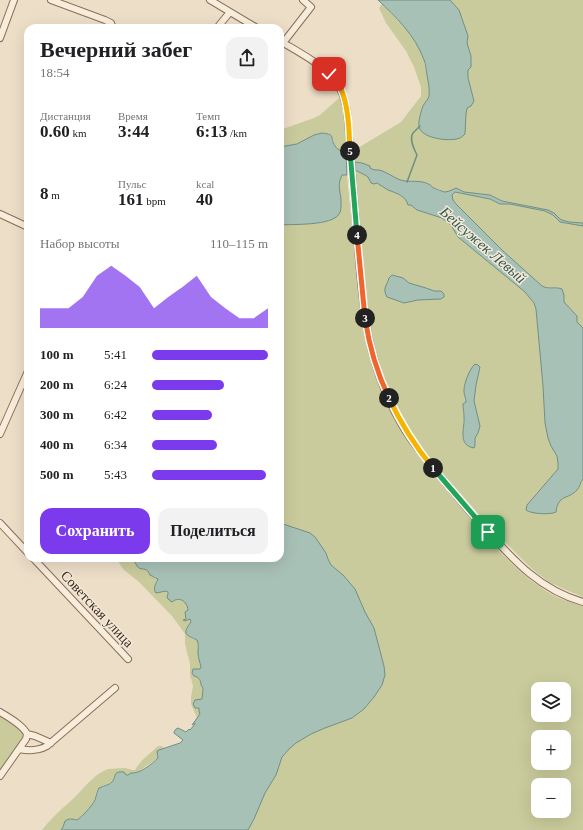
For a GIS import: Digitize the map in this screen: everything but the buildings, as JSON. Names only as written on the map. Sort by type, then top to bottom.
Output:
[{"type":"street","points":[[0,38],[14,0]]},
{"type":"street","points":[[51,0],[92,14],[111,24]]},
{"type":"street","points":[[210,0],[251,24]]},
{"type":"street","points":[[284,40],[311,7],[303,0]]},
{"type":"street","points":[[220,24],[230,12]]},
{"type":"street","points":[[284,43],[313,61],[329,74],[340,89],[343,96],[347,110],[352,182],[366,324],[380,376],[402,425],[423,456],[474,517],[515,560],[547,587],[583,602]]},
{"type":"street","points":[[0,214],[24,226]]},
{"type":"street","points":[[0,434],[24,380]]},
{"type":"street","points":[[0,523],[24,549]]},
{"type":"street","name":"Советская улица","points":[[37,562],[128,659]]},
{"type":"street","points":[[19,749],[38,750],[52,743],[115,688]]},
{"type":"street","points":[[0,712],[22,727],[27,734],[26,739],[0,776]]},
{"type":"street","points":[[27,734],[52,743]]},
{"type":"green space","points":[[450,0],[583,0],[583,223],[562,220],[548,210],[502,201],[490,195],[464,192],[456,188],[451,191],[443,192],[422,182],[400,180],[379,170],[373,170],[362,163],[354,162],[353,151],[401,122],[421,96],[421,87],[414,67],[406,51],[386,23],[379,8],[382,4],[412,35],[424,61],[430,90],[428,99],[423,106],[421,114],[419,127],[422,132],[429,136],[454,139],[465,134],[467,108],[471,106],[474,101],[468,78],[471,56],[467,43],[468,36],[459,11]]},
{"type":"green space","points":[[340,97],[346,153],[337,148],[330,135],[324,133],[319,133],[300,143],[284,146],[284,129],[320,115]]},
{"type":"green space","points":[[355,170],[366,175],[374,184],[377,183],[382,185],[403,197],[417,210],[442,218],[451,225],[458,237],[525,292],[534,303],[536,309],[545,423],[548,438],[557,456],[558,469],[527,505],[526,509],[556,512],[559,502],[574,493],[583,479],[583,597],[549,582],[532,569],[482,518],[426,454],[410,431],[385,379],[376,354],[368,313],[357,212]],"holes":[[[403,278],[409,283],[434,291],[441,291],[418,300],[404,303],[387,297],[385,290],[388,282]],[[478,365],[480,367],[474,401],[480,426],[475,438],[475,445],[463,432],[463,404],[466,402],[464,384]]]},
{"type":"green space","points":[[342,175],[347,175],[362,326],[376,376],[400,428],[429,470],[489,540],[510,562],[544,590],[557,597],[583,606],[583,830],[248,830],[265,793],[276,775],[282,757],[296,743],[311,734],[352,718],[364,709],[382,685],[384,666],[374,628],[343,575],[331,565],[326,553],[284,524],[284,225],[295,224],[341,205],[339,182]]},
{"type":"green space","points":[[455,192],[490,199],[500,204],[510,204],[545,211],[554,215],[557,220],[583,226],[583,328],[577,322],[577,316],[564,302],[564,295],[558,287],[547,288],[542,286],[502,250],[456,204],[452,195]]},
{"type":"green space","points":[[119,562],[134,562],[139,568],[145,568],[155,579],[158,579],[155,584],[168,592],[174,600],[184,600],[186,603],[188,610],[185,621],[190,619],[191,622],[186,631],[191,638],[197,640],[198,657],[201,667],[200,669],[195,669],[203,688],[203,698],[198,700],[195,708],[200,708],[200,714],[197,718],[191,704],[193,686],[185,644],[185,634],[172,616],[139,582],[123,569]]},
{"type":"green space","points":[[0,715],[21,731],[23,738],[0,773]]},
{"type":"green space","points":[[158,746],[162,746],[165,749],[159,750],[157,755],[158,758],[138,772],[128,775],[115,775],[114,779],[110,783],[99,788],[92,805],[79,818],[72,819],[64,824],[61,830],[42,830],[98,774],[108,769],[123,768],[135,770],[137,766]]},
{"type":"water","points":[[378,0],[450,0],[459,10],[468,36],[467,43],[471,56],[471,67],[468,70],[468,78],[474,101],[471,106],[467,108],[465,134],[461,138],[450,140],[431,137],[421,131],[419,127],[420,116],[423,106],[429,96],[429,85],[425,62],[416,42],[398,20]]},
{"type":"water","points":[[322,133],[330,135],[336,147],[346,153],[347,175],[342,175],[339,183],[341,201],[340,213],[329,221],[284,225],[284,146],[297,144],[314,135]]},
{"type":"water","name":"Бейсужек Левый","points":[[354,162],[362,163],[370,166],[372,169],[382,171],[395,178],[405,181],[424,182],[444,192],[456,188],[464,192],[490,195],[502,201],[548,210],[562,220],[583,223],[583,226],[560,222],[553,215],[545,211],[510,204],[500,204],[490,199],[455,192],[452,195],[456,204],[502,250],[542,286],[547,288],[562,289],[564,302],[577,316],[577,322],[583,328],[583,479],[574,493],[559,502],[556,512],[541,514],[526,510],[527,505],[558,469],[557,456],[548,438],[545,423],[536,309],[534,303],[525,292],[458,237],[451,225],[442,218],[417,210],[411,205],[408,205],[403,197],[377,183],[371,183],[368,177],[355,170]]},
{"type":"water","points":[[392,275],[403,278],[409,283],[434,291],[441,291],[444,294],[444,297],[441,299],[418,300],[404,303],[387,297],[385,289],[389,278]]},
{"type":"water","points":[[475,364],[480,367],[474,401],[480,426],[475,438],[474,448],[465,443],[463,436],[463,404],[466,402],[464,389],[466,381]]},
{"type":"water","points":[[284,524],[310,533],[315,537],[326,553],[331,565],[343,575],[355,589],[374,628],[384,666],[385,675],[382,685],[364,709],[352,718],[311,734],[289,749],[282,757],[276,775],[265,793],[248,830],[61,830],[65,821],[69,819],[77,820],[84,814],[95,800],[99,788],[112,782],[116,773],[124,772],[128,775],[138,772],[149,766],[158,758],[157,751],[180,743],[183,740],[174,733],[176,729],[178,728],[186,732],[189,729],[190,730],[200,714],[199,708],[195,708],[193,704],[195,700],[202,699],[203,688],[199,679],[192,673],[193,669],[200,669],[201,667],[198,657],[197,640],[186,634],[186,630],[191,622],[190,619],[185,621],[183,620],[186,619],[185,612],[188,610],[186,604],[182,600],[177,599],[172,602],[170,601],[167,597],[168,592],[166,591],[156,593],[155,586],[158,579],[150,575],[147,570],[139,568],[135,562],[284,562]]},
{"type":"waterway","points":[[407,182],[417,155],[412,144],[412,135],[420,126]]},
{"type":"route","points":[[329,74],[340,89],[347,110],[352,182],[366,324],[380,376],[396,415],[410,438],[423,456],[488,532]]}]
